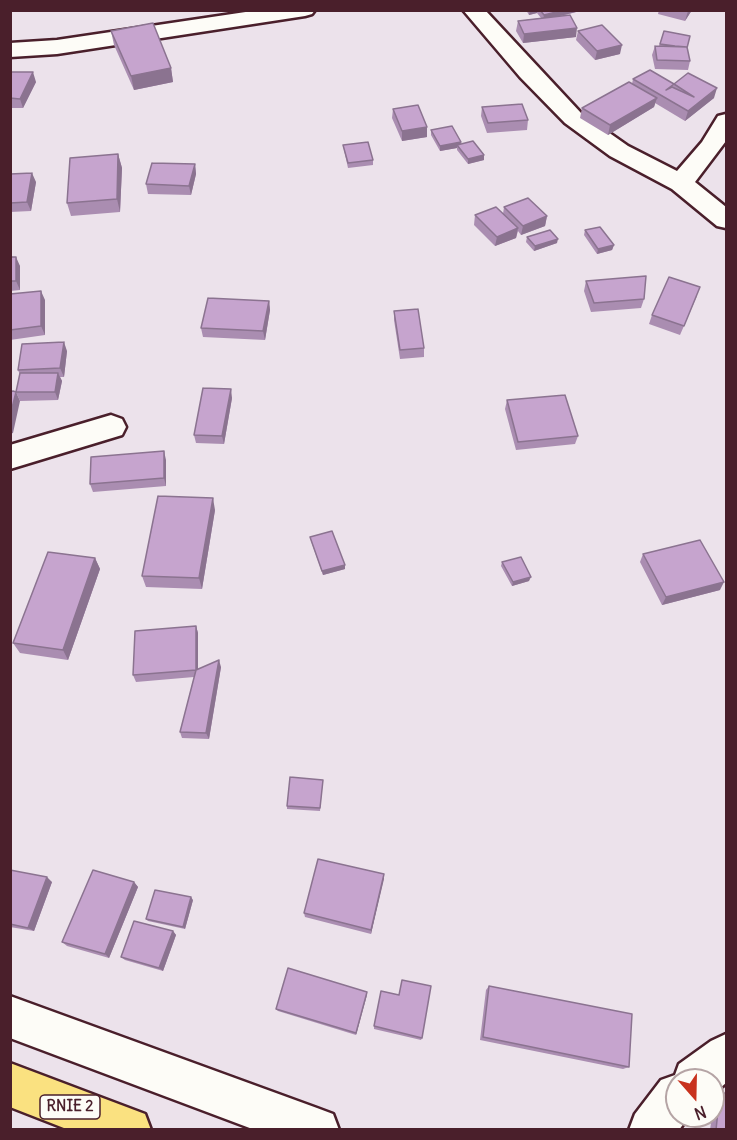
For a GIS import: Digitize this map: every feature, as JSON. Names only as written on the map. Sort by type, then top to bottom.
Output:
[{"type":"highway","name":"RNIE 2","points":[[10,1085],[129,1130]]},
{"type":"street","points":[[10,50],[57,47],[305,10]]},
{"type":"street","points":[[473,10],[573,118],[620,151],[681,183],[726,220]]},
{"type":"street","points":[[681,183],[712,145],[726,121]]},
{"type":"street","points":[[10,457],[111,427]]},
{"type":"street","points":[[10,1017],[317,1130]]},
{"type":"street","points":[[710,1068],[726,1056]]},
{"type":"street","points":[[651,1130],[665,1112]]},
{"type":"building","points":[[540,10],[564,10],[544,15]]},
{"type":"building","points":[[570,15],[577,28],[524,34],[518,21]]},
{"type":"building","points":[[153,23],[171,68],[131,76],[111,31]]},
{"type":"building","points":[[602,25],[622,45],[597,51],[578,31]]},
{"type":"building","points":[[664,31],[690,36],[687,48],[660,44]]},
{"type":"building","points":[[655,46],[687,47],[690,61],[657,60]]},
{"type":"building","points":[[650,70],[674,84],[688,73],[717,88],[688,111],[633,79]],"holes":[[[674,84],[694,97],[672,87],[666,90]]]},
{"type":"building","points":[[10,72],[33,72],[20,99],[10,98]]},
{"type":"building","points":[[629,82],[657,98],[610,125],[582,108]]},
{"type":"building","points":[[522,104],[528,120],[488,123],[482,107]]},
{"type":"building","points":[[418,105],[427,127],[402,131],[393,109]]},
{"type":"building","points":[[452,126],[461,142],[440,146],[431,130]]},
{"type":"building","points":[[473,141],[484,155],[468,159],[457,145]]},
{"type":"building","points":[[368,142],[373,160],[348,163],[343,145]]},
{"type":"building","points":[[118,154],[117,199],[67,203],[70,158]]},
{"type":"building","points":[[152,163],[195,164],[189,186],[146,184]]},
{"type":"building","points":[[32,173],[27,202],[10,203],[10,174]]},
{"type":"building","points":[[528,198],[547,216],[523,226],[504,207]]},
{"type":"building","points":[[496,207],[518,228],[497,237],[475,215]]},
{"type":"building","points":[[600,227],[614,245],[598,249],[585,230]]},
{"type":"building","points":[[550,230],[558,239],[535,246],[527,237]]},
{"type":"building","points":[[10,257],[16,257],[16,281],[10,281]]},
{"type":"building","points":[[646,276],[644,299],[594,303],[586,281]]},
{"type":"building","points":[[669,277],[700,287],[684,326],[652,315]]},
{"type":"building","points":[[41,291],[41,326],[10,330],[10,294]]},
{"type":"building","points":[[208,298],[269,301],[263,331],[201,328]]},
{"type":"building","points":[[418,309],[424,348],[400,350],[394,311]]},
{"type":"building","points":[[64,342],[60,368],[18,370],[22,344]]},
{"type":"building","points":[[20,373],[58,373],[55,392],[16,392]]},
{"type":"building","points":[[203,388],[231,389],[222,436],[194,435]]},
{"type":"building","points":[[10,392],[16,392],[10,416]]},
{"type":"building","points":[[565,395],[578,436],[518,442],[507,400]]},
{"type":"building","points":[[164,451],[164,478],[90,484],[91,457]]},
{"type":"building","points":[[158,496],[213,498],[199,578],[142,576]]},
{"type":"building","points":[[332,531],[345,565],[322,571],[310,537]]},
{"type":"building","points":[[700,540],[724,582],[666,597],[643,554]]},
{"type":"building","points":[[48,552],[95,558],[63,650],[13,643]]},
{"type":"building","points":[[521,557],[531,577],[513,582],[502,562]]},
{"type":"building","points":[[196,626],[196,670],[133,675],[135,631]]},
{"type":"building","points":[[219,660],[206,733],[180,732],[196,670]]},
{"type":"building","points":[[290,777],[323,780],[320,808],[287,806]]},
{"type":"building","points":[[318,859],[384,874],[371,930],[304,913]]},
{"type":"building","points":[[10,870],[47,877],[28,928],[10,924]]},
{"type":"building","points":[[93,870],[134,882],[105,954],[62,942]]},
{"type":"building","points":[[155,890],[191,897],[183,927],[146,919]]},
{"type":"building","points":[[134,921],[173,931],[159,968],[121,957]]},
{"type":"building","points":[[288,968],[367,992],[356,1033],[276,1009]]},
{"type":"building","points":[[402,980],[431,986],[422,1038],[374,1026],[381,991],[399,995]]},
{"type":"building","points":[[489,986],[632,1014],[629,1067],[483,1037]]},
{"type":"building","points":[[725,1094],[726,1130],[716,1130],[716,1128],[725,1128]]}]
